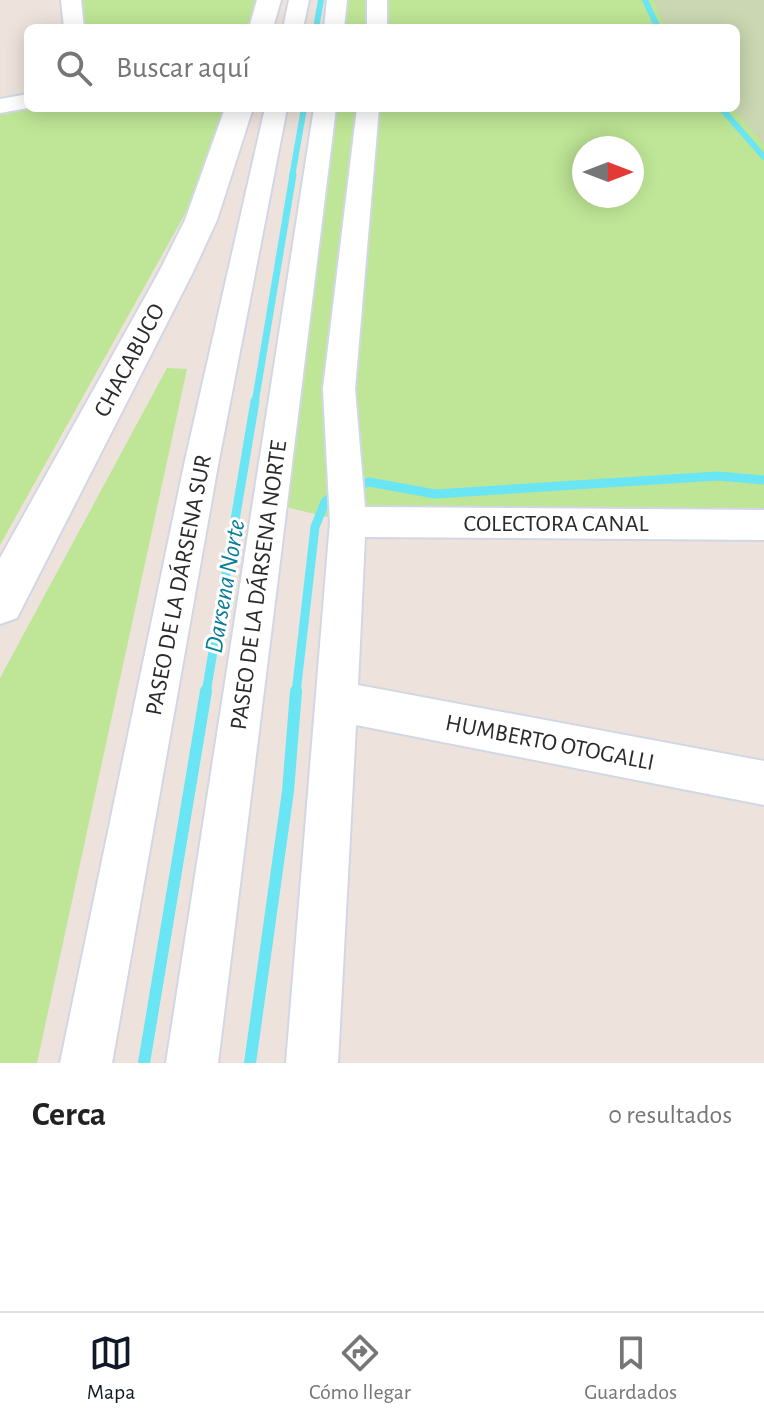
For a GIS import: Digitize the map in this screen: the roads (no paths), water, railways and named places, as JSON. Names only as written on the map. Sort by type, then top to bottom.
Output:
[{"type":"main road","points":[[262,24],[269,0]]},
{"type":"main road","name":"CHACABUCO","points":[[1,598],[176,272],[201,220],[238,112]]},
{"type":"street","points":[[71,0],[74,24]]},
{"type":"street","points":[[294,24],[299,0]]},
{"type":"street","points":[[334,24],[337,0]]},
{"type":"street","points":[[377,0],[377,24]]},
{"type":"street","points":[[0,106],[24,102]]},
{"type":"street","name":"PASEO DE LA DÁRSENA SUR","points":[[86,1063],[201,465],[275,112]]},
{"type":"street","name":"PASEO DE LA DÁRSENA NORTE","points":[[192,1063],[324,112]]},
{"type":"street","points":[[312,1063],[348,522],[339,389],[368,112]]},
{"type":"street","name":"COLECTORA CANAL","points":[[348,522],[764,525]]},
{"type":"street","name":"HUMBERTO OTOGALLI","points":[[336,701],[764,783]]},
{"type":"waterway","name":"Darsena Norte","points":[[317,24],[321,0]]},
{"type":"waterway","points":[[645,0],[656,24]]},
{"type":"waterway","name":"Darsena Norte","points":[[292,177],[303,112]]},
{"type":"waterway","points":[[725,112],[764,157]]},
{"type":"waterway","name":"Darsena Norte","points":[[255,403],[293,175]]},
{"type":"waterway","name":"Darsena Norte","points":[[206,693],[255,401]]},
{"type":"waterway","points":[[354,487],[369,482],[435,494],[718,476],[764,480]]},
{"type":"waterway","points":[[296,693],[315,527],[325,502],[336,492]]},
{"type":"waterway","name":"Darsena Norte","points":[[144,1063],[206,691]]},
{"type":"waterway","points":[[250,1063],[288,791],[296,691]]}]
